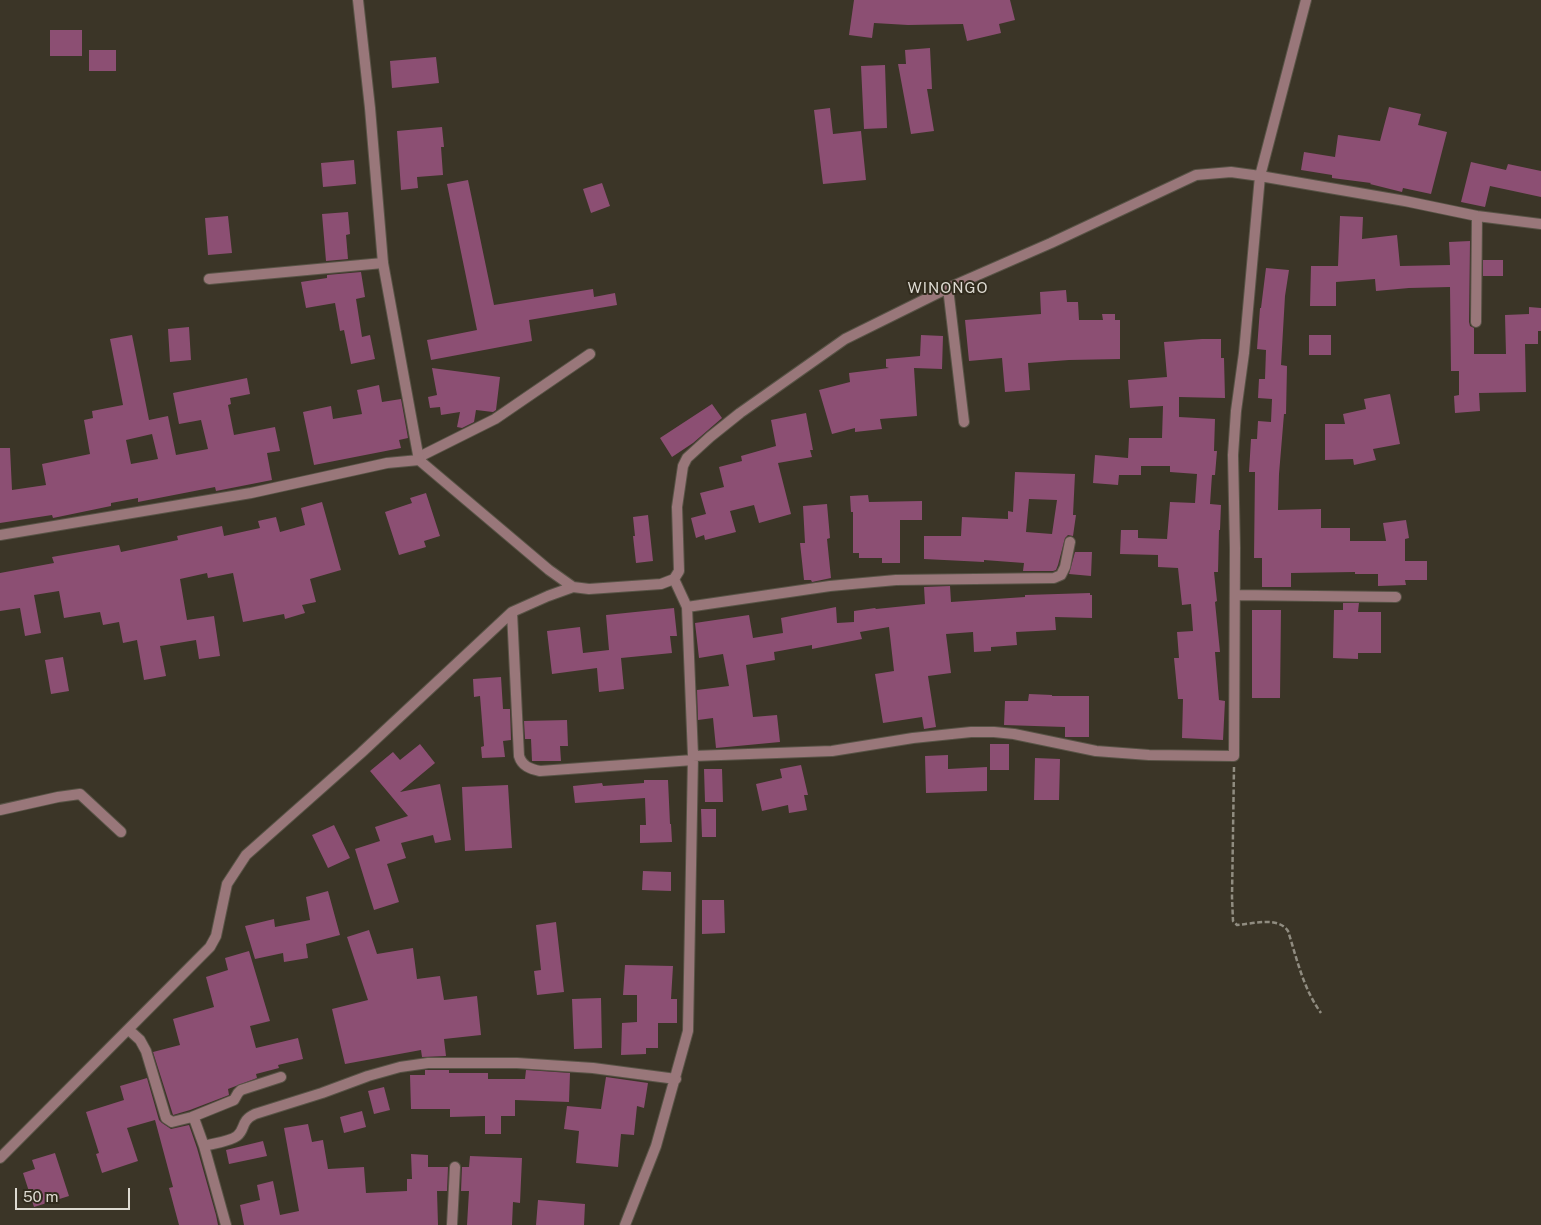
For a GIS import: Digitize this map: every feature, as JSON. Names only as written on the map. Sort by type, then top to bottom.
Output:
[{"type":"street","points":[[358,0],[370,108],[383,263],[419,458],[549,570],[573,587]]},
{"type":"street","points":[[512,612],[519,756],[521,762],[526,766],[540,770],[693,758],[832,751],[913,738],[986,732],[1014,734],[1096,751],[1149,755],[1234,756],[1235,548],[1233,455],[1236,411],[1244,353],[1260,176],[1306,0]]},
{"type":"street","points":[[0,1158],[210,947],[216,936],[227,884],[246,855],[361,753],[512,612],[573,587],[589,589],[661,584],[674,579],[679,571],[679,488],[683,466],[687,458],[740,413],[845,339],[948,288],[1051,243],[1196,174],[1231,172],[1260,176],[1406,201],[1477,216],[1541,224]]},
{"type":"street","points":[[1476,322],[1477,216]]},
{"type":"street","points":[[208,278],[383,263]]},
{"type":"street","points":[[948,288],[964,422]]},
{"type":"street","points":[[0,534],[251,493],[378,465],[419,458],[496,419],[590,354]]},
{"type":"street","points":[[687,607],[830,586],[896,580],[1054,578],[1061,575],[1065,567],[1070,542]]},
{"type":"street","points":[[625,1225],[656,1146],[688,1031],[693,758],[687,607],[674,579]]},
{"type":"street","points":[[1234,595],[1396,597]]},
{"type":"street","points":[[0,810],[80,794],[121,832]]},
{"type":"street","points":[[128,1030],[140,1040],[146,1051],[166,1118],[172,1122],[192,1117],[234,1100],[241,1090],[281,1077]]},
{"type":"street","points":[[204,1146],[234,1138],[239,1134],[245,1120],[254,1114],[322,1093],[368,1076],[400,1067],[428,1063],[517,1063],[593,1068],[676,1079]]},
{"type":"street","points":[[192,1117],[204,1146],[226,1225]]},
{"type":"street","points":[[452,1225],[455,1167]]},
{"type":"path","points":[[1234,756],[1233,921],[1237,925],[1274,922],[1285,926],[1305,985],[1320,1013]]},
{"type":"building","points":[[854,0],[1010,0],[1015,20],[999,24],[1001,33],[967,41],[963,24],[908,25],[874,23],[872,38],[849,35]]},
{"type":"building","points":[[50,30],[82,30],[82,56],[50,56]]},
{"type":"building","points":[[930,48],[932,89],[927,89],[934,131],[911,134],[898,64],[906,64],[905,50]]},
{"type":"building","points":[[89,50],[116,50],[116,71],[89,71]]},
{"type":"building","points":[[436,57],[439,83],[392,88],[390,61]]},
{"type":"building","points":[[885,65],[887,128],[864,129],[861,66]]},
{"type":"building","points":[[1389,107],[1421,114],[1418,125],[1447,132],[1431,194],[1403,188],[1402,192],[1371,183],[1332,178],[1332,175],[1301,170],[1304,152],[1335,157],[1338,135],[1380,141]]},
{"type":"building","points":[[830,108],[833,134],[861,131],[866,180],[823,184],[814,110]]},
{"type":"building","points":[[442,127],[444,147],[441,147],[443,175],[417,177],[418,188],[401,190],[397,131]]},
{"type":"building","points":[[354,160],[356,184],[323,187],[321,163]]},
{"type":"building","points":[[1471,162],[1506,170],[1508,164],[1541,171],[1541,197],[1490,186],[1485,207],[1461,202]]},
{"type":"building","points":[[468,180],[494,305],[593,289],[594,297],[615,293],[617,305],[529,320],[532,341],[431,360],[427,340],[477,330],[447,184]]},
{"type":"building","points":[[602,183],[610,206],[591,213],[583,189]]},
{"type":"building","points":[[348,212],[350,234],[346,235],[348,259],[326,261],[322,214]]},
{"type":"building","points":[[228,216],[232,253],[208,255],[205,218]]},
{"type":"building","points":[[1340,216],[1363,217],[1362,239],[1397,235],[1400,266],[1450,265],[1449,242],[1470,241],[1469,322],[1470,326],[1474,328],[1474,354],[1506,354],[1505,315],[1529,314],[1529,307],[1541,308],[1541,331],[1538,331],[1538,344],[1525,344],[1526,392],[1479,393],[1480,411],[1455,413],[1454,396],[1459,395],[1459,371],[1451,371],[1450,287],[1376,291],[1375,279],[1336,282],[1336,306],[1310,306],[1311,266],[1338,266]]},
{"type":"building","points":[[1483,260],[1503,260],[1503,276],[1483,276]]},
{"type":"building","points":[[1266,268],[1289,270],[1285,296],[1281,365],[1287,366],[1286,414],[1284,414],[1279,474],[1278,510],[1321,509],[1321,528],[1350,528],[1350,541],[1386,541],[1383,523],[1406,520],[1409,538],[1405,539],[1405,561],[1427,561],[1427,580],[1405,580],[1406,585],[1378,586],[1378,574],[1355,574],[1355,572],[1291,573],[1291,587],[1262,587],[1262,558],[1254,558],[1255,472],[1249,472],[1251,439],[1257,439],[1258,421],[1271,422],[1272,399],[1258,398],[1259,379],[1265,379],[1266,350],[1257,349],[1260,308]]},
{"type":"building","points":[[361,272],[365,297],[356,299],[362,337],[370,335],[375,359],[351,364],[344,330],[340,331],[335,303],[306,308],[301,282],[327,278],[327,275]]},
{"type":"building","points":[[1066,290],[1067,302],[1078,302],[1079,320],[1103,320],[1102,314],[1115,314],[1115,320],[1120,320],[1120,359],[1028,363],[1030,390],[1005,392],[1002,358],[969,361],[965,320],[1041,314],[1040,292]]},
{"type":"building","points":[[189,327],[191,360],[170,362],[168,329]]},
{"type":"building","points":[[132,335],[149,420],[168,416],[176,455],[208,449],[201,420],[179,424],[173,393],[247,378],[250,394],[230,398],[231,404],[228,405],[234,435],[275,427],[280,451],[267,453],[272,480],[216,491],[215,487],[138,502],[138,498],[111,503],[111,506],[53,518],[52,515],[0,523],[0,448],[10,448],[12,490],[46,485],[42,464],[90,454],[84,420],[93,418],[92,411],[123,405],[110,339]],"holes":[[[152,434],[158,459],[131,464],[126,440]]]},
{"type":"building","points":[[921,335],[943,336],[942,369],[914,368],[917,416],[880,419],[882,429],[855,432],[855,428],[832,434],[819,390],[850,382],[849,373],[889,368],[886,367],[886,359],[920,356]]},
{"type":"building","points":[[1309,335],[1331,335],[1331,355],[1309,355]]},
{"type":"building","points":[[1221,339],[1221,358],[1224,358],[1225,398],[1179,397],[1179,417],[1215,419],[1214,451],[1217,451],[1215,475],[1212,475],[1210,504],[1221,505],[1218,572],[1214,572],[1220,652],[1215,652],[1219,700],[1225,701],[1223,740],[1182,738],[1183,699],[1178,699],[1174,658],[1179,658],[1177,632],[1193,631],[1191,604],[1182,605],[1178,568],[1158,567],[1158,555],[1120,554],[1121,530],[1138,530],[1138,538],[1167,539],[1170,502],[1195,503],[1197,474],[1170,472],[1170,466],[1141,466],[1141,475],[1119,475],[1118,485],[1093,483],[1095,455],[1128,458],[1129,438],[1162,438],[1163,406],[1130,408],[1128,380],[1167,377],[1164,342]]},
{"type":"building","points":[[432,368],[500,377],[496,410],[493,412],[476,410],[474,422],[462,428],[457,427],[460,412],[441,415],[440,407],[430,408],[428,397],[437,395]]},
{"type":"building","points":[[379,385],[382,402],[401,399],[408,438],[399,440],[401,448],[314,465],[303,412],[331,406],[333,419],[362,414],[357,390]]},
{"type":"building","points":[[1390,394],[1400,444],[1373,449],[1376,460],[1354,465],[1353,459],[1325,460],[1325,424],[1345,424],[1343,414],[1366,409],[1364,399]]},
{"type":"building","points":[[712,404],[722,418],[693,443],[672,457],[660,438]]},
{"type":"building","points":[[806,413],[813,450],[810,450],[812,457],[778,463],[791,514],[759,523],[754,505],[730,511],[736,532],[705,540],[704,535],[696,538],[691,518],[706,514],[700,493],[724,487],[719,467],[742,461],[741,456],[776,446],[771,420]]},
{"type":"building","points":[[1015,472],[1075,474],[1073,515],[1076,515],[1073,536],[1068,535],[1065,538],[1056,570],[1023,571],[1024,563],[924,559],[924,536],[961,536],[962,517],[1008,519],[1008,511],[1013,512]],"holes":[[[1029,499],[1057,500],[1052,534],[1026,532]]]},
{"type":"building","points":[[426,493],[440,536],[424,541],[426,547],[399,555],[385,512],[412,503],[410,498]]},
{"type":"building","points":[[868,495],[869,502],[922,501],[922,520],[900,520],[900,563],[882,563],[882,558],[859,558],[859,553],[853,553],[853,512],[851,512],[850,496]]},
{"type":"building","points":[[322,502],[341,570],[310,579],[316,602],[302,605],[305,613],[285,619],[284,614],[243,622],[233,573],[208,578],[207,573],[180,579],[187,620],[214,616],[220,656],[199,659],[196,640],[160,646],[166,676],[144,680],[137,640],[123,643],[119,622],[103,625],[100,612],[64,618],[59,591],[34,595],[41,633],[25,636],[20,608],[0,611],[0,573],[54,563],[52,557],[119,545],[121,552],[178,540],[177,536],[222,526],[224,536],[260,528],[258,521],[276,517],[280,532],[305,525],[301,508]]},
{"type":"building","points":[[827,504],[830,538],[827,539],[831,578],[812,582],[811,580],[804,580],[800,543],[805,543],[803,506]]},
{"type":"building","points":[[648,515],[653,561],[636,563],[633,517]]},
{"type":"building","points":[[1075,552],[1092,552],[1091,576],[1069,574]]},
{"type":"building","points":[[950,586],[951,602],[1025,597],[1025,595],[1090,593],[1092,595],[1092,618],[1055,617],[1056,630],[1016,632],[1017,645],[991,647],[991,651],[974,652],[973,632],[946,634],[951,673],[928,676],[936,727],[924,729],[922,717],[883,723],[875,674],[894,671],[889,627],[860,632],[862,639],[812,649],[812,645],[774,652],[775,660],[746,665],[753,717],[777,715],[780,742],[716,748],[713,718],[698,720],[697,690],[729,686],[723,654],[699,658],[695,623],[749,615],[753,638],[783,633],[781,618],[836,607],[837,623],[854,622],[854,611],[925,604],[924,587]]},
{"type":"building","points":[[1343,603],[1359,603],[1358,612],[1381,612],[1381,653],[1358,653],[1358,659],[1333,658],[1334,610],[1343,610]]},
{"type":"building","points":[[674,608],[677,636],[670,636],[672,653],[621,658],[624,689],[599,692],[597,668],[552,674],[547,631],[580,627],[583,653],[609,650],[606,615]]},
{"type":"building","points":[[1252,610],[1281,610],[1280,698],[1252,698]]},
{"type":"building","points":[[63,657],[69,691],[51,694],[45,660]]},
{"type":"building","points":[[501,677],[503,709],[510,709],[511,740],[503,741],[505,757],[482,758],[481,747],[484,746],[480,696],[474,697],[473,679]]},
{"type":"building","points":[[1029,694],[1089,696],[1089,737],[1065,737],[1065,727],[1004,725],[1005,701],[1028,701]]},
{"type":"building","points":[[567,720],[568,746],[560,746],[561,761],[532,761],[531,739],[525,739],[524,721]]},
{"type":"building","points":[[420,744],[435,763],[400,792],[440,784],[451,840],[435,843],[433,835],[401,843],[406,858],[387,864],[399,902],[374,910],[355,849],[380,841],[375,827],[408,816],[370,771],[393,752],[400,760]]},
{"type":"building","points":[[990,744],[1009,744],[1009,770],[990,770]]},
{"type":"building","points":[[948,755],[948,769],[987,767],[987,791],[926,793],[925,756]]},
{"type":"building","points":[[1035,758],[1060,759],[1059,800],[1034,800]]},
{"type":"building","points":[[801,765],[808,795],[804,795],[807,810],[789,813],[788,805],[762,811],[756,784],[782,778],[780,769]]},
{"type":"building","points":[[704,769],[722,769],[723,802],[705,802]]},
{"type":"building","points":[[644,780],[668,780],[672,842],[640,843],[640,825],[646,825],[645,798],[575,803],[573,786],[602,783],[603,786],[644,783]]},
{"type":"building","points":[[508,785],[512,848],[465,851],[462,787]]},
{"type":"building","points":[[701,809],[716,809],[716,837],[702,837]]},
{"type":"building","points":[[334,825],[350,858],[328,868],[312,835]]},
{"type":"building","points":[[643,871],[671,872],[671,891],[642,890]]},
{"type":"building","points":[[328,891],[340,935],[306,944],[308,958],[284,962],[283,953],[255,959],[245,926],[274,919],[275,927],[310,920],[306,897]]},
{"type":"building","points":[[702,900],[724,900],[725,933],[702,934]]},
{"type":"building","points":[[556,922],[564,992],[537,995],[534,971],[541,970],[536,925]]},
{"type":"building","points":[[369,930],[377,954],[413,948],[417,979],[440,976],[444,1000],[477,996],[481,1035],[444,1039],[446,1056],[422,1057],[421,1050],[345,1064],[332,1009],[368,1000],[347,937]]},
{"type":"building","points":[[249,951],[270,1021],[250,1026],[256,1048],[298,1038],[303,1059],[278,1065],[279,1068],[256,1074],[257,1078],[228,1089],[229,1095],[173,1115],[153,1052],[180,1045],[173,1019],[214,1007],[206,977],[228,970],[225,958]]},
{"type":"building","points":[[625,965],[673,966],[671,999],[677,999],[677,1023],[658,1023],[658,1048],[646,1048],[646,1054],[621,1055],[622,1023],[637,1022],[637,995],[623,995]]},
{"type":"building","points":[[601,998],[602,1048],[574,1049],[572,999]]},
{"type":"building","points":[[425,1070],[449,1070],[449,1073],[488,1073],[488,1079],[525,1079],[526,1070],[570,1073],[569,1102],[515,1100],[515,1116],[501,1116],[501,1134],[485,1134],[485,1116],[450,1117],[450,1109],[411,1109],[410,1075],[425,1075]]},
{"type":"building","points":[[606,1077],[648,1083],[644,1108],[637,1106],[634,1135],[621,1134],[618,1167],[576,1163],[579,1131],[564,1129],[567,1106],[601,1109]]},
{"type":"building","points":[[147,1078],[159,1120],[171,1129],[189,1125],[218,1225],[179,1225],[169,1188],[173,1187],[155,1120],[127,1128],[138,1161],[102,1173],[96,1154],[99,1153],[86,1112],[124,1100],[120,1086]]},
{"type":"building","points":[[384,1087],[390,1110],[374,1114],[368,1091]]},
{"type":"building","points":[[362,1111],[366,1127],[344,1133],[340,1117]]},
{"type":"building","points":[[308,1124],[312,1142],[323,1140],[328,1169],[364,1167],[366,1193],[407,1191],[407,1179],[412,1179],[411,1154],[428,1155],[428,1167],[448,1167],[447,1191],[437,1191],[438,1225],[244,1225],[240,1205],[260,1200],[257,1185],[273,1181],[280,1215],[299,1211],[284,1128]]},
{"type":"building","points":[[263,1141],[267,1156],[229,1164],[226,1150]]},
{"type":"building","points":[[55,1153],[69,1196],[34,1207],[23,1173],[35,1169],[32,1160]]},
{"type":"building","points":[[470,1156],[522,1158],[520,1203],[513,1202],[512,1225],[467,1225],[469,1191],[461,1191],[462,1167],[469,1167]]},
{"type":"building","points":[[538,1200],[585,1204],[584,1225],[536,1225]]},
{"type":"district","name":"WINONGO","points":[[948,288]]}]
